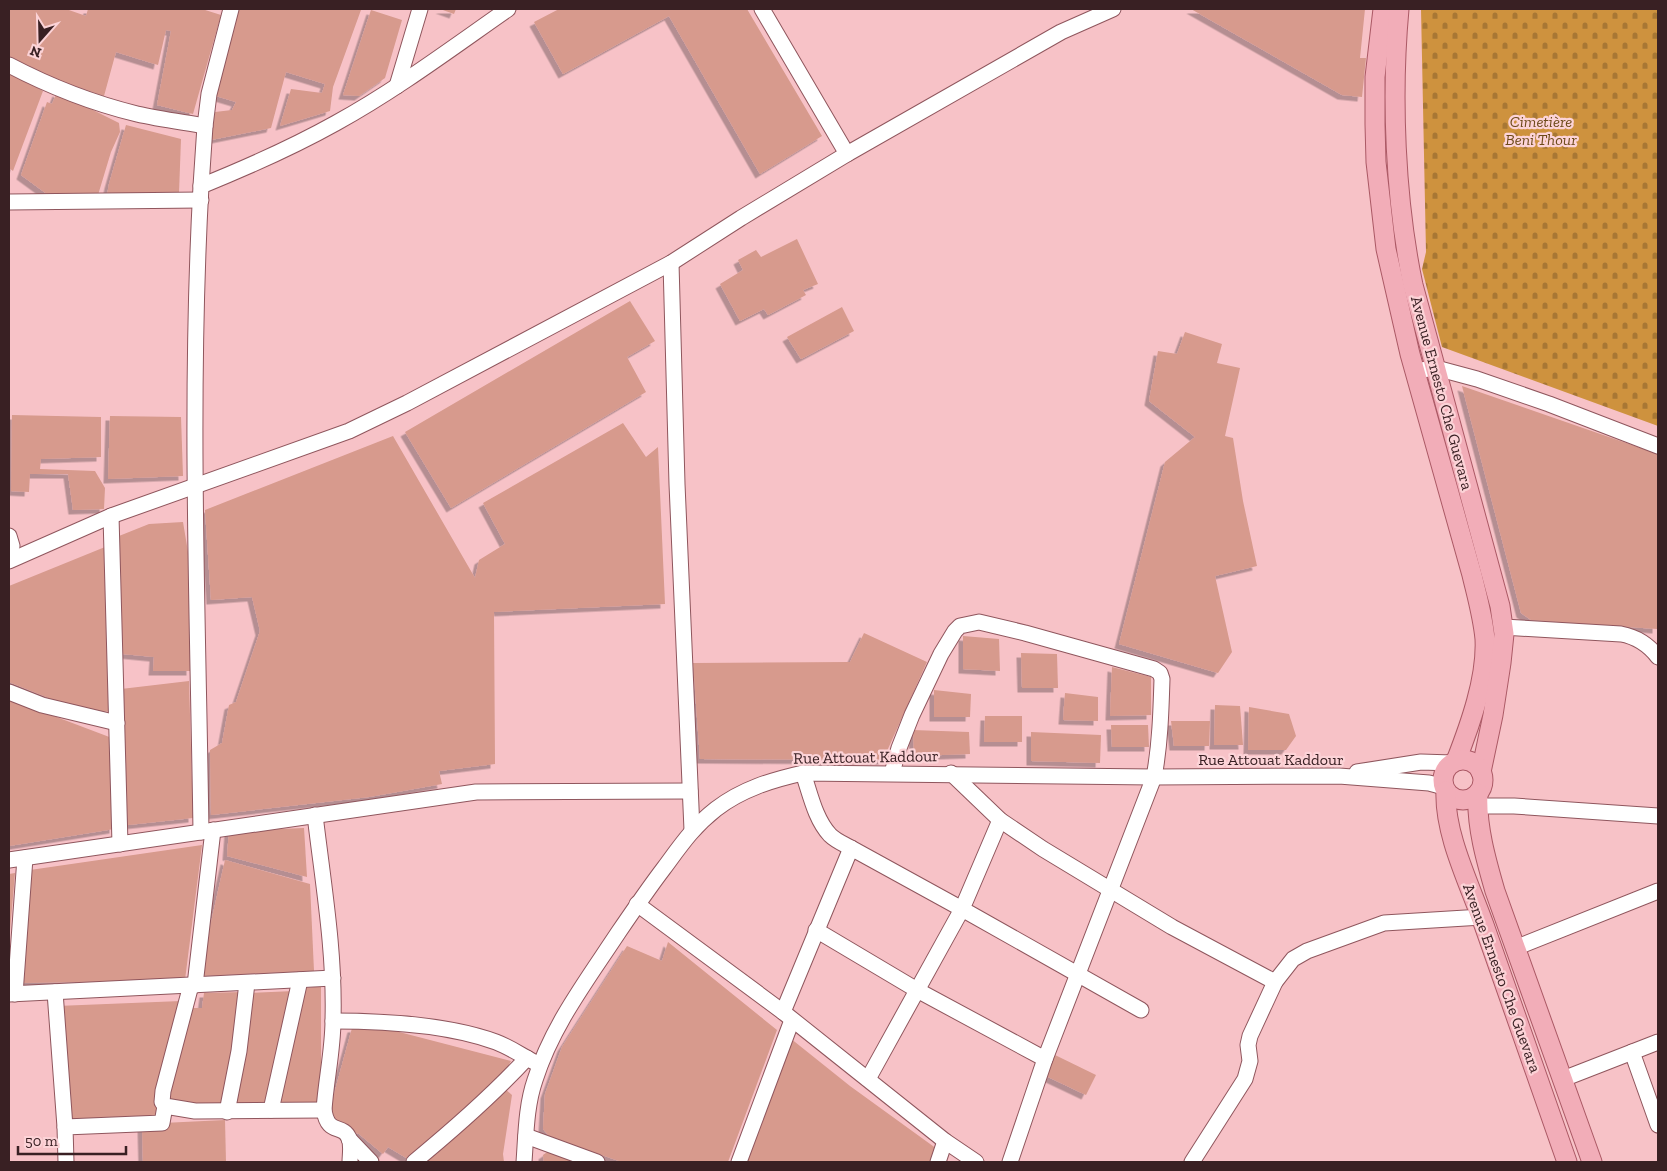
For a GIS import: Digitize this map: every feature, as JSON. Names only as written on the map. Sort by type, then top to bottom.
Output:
[{"type":"main road","name":"Avenue Ernesto Che Guevara","points":[[1383,9],[1375,77],[1376,162],[1386,249],[1395,296],[1414,371],[1480,605],[1485,640],[1479,688],[1467,734],[1454,762]]},
{"type":"main road","name":"Avenue Ernesto Che Guevara","points":[[1399,9],[1396,80],[1397,138],[1404,234],[1413,285],[1500,606],[1503,627],[1501,663],[1480,772]]},
{"type":"main road","points":[[1466,760],[1472,763],[1480,772],[1483,779],[1478,799],[1459,800],[1453,798],[1442,788],[1444,774],[1454,762],[1466,760]]},
{"type":"main road","name":"Avenue Ernesto Che Guevara","points":[[1442,788],[1457,851],[1482,917],[1567,1162]]},
{"type":"main road","name":"Avenue Ernesto Che Guevara","points":[[1478,799],[1489,872],[1592,1162]]},
{"type":"street","points":[[65,1127],[162,1123],[165,1106],[162,1102],[163,1091],[193,985],[207,831],[195,486],[197,259],[205,126],[209,94],[231,9]]},
{"type":"street","points":[[397,86],[420,9]]},
{"type":"street","points":[[9,202],[201,193],[337,123],[397,86],[508,9]]},
{"type":"street","points":[[762,9],[847,154]]},
{"type":"street","points":[[11,549],[111,516],[349,431],[451,380],[671,263],[847,154],[1061,32],[1114,9]]},
{"type":"street","points":[[9,64],[35,79],[98,103],[138,114],[205,126]]},
{"type":"street","points":[[671,263],[677,484],[692,830]]},
{"type":"street","points":[[1414,371],[1436,368],[1477,380],[1549,404],[1658,446]]},
{"type":"street","points":[[111,516],[120,844]]},
{"type":"street","points":[[892,773],[899,748],[912,715],[941,654],[960,626],[979,622],[1154,669],[1160,673],[1162,679],[1161,715],[1154,777],[1045,1059],[1010,1162]]},
{"type":"street","points":[[1503,627],[1633,636],[1651,648],[1658,657]]},
{"type":"street","points":[[9,692],[42,705],[116,723]]},
{"type":"street","points":[[1339,776],[1402,764],[1454,762]]},
{"type":"street","points":[[803,773],[815,807],[825,827],[838,842],[962,909],[1141,1010]]},
{"type":"street","name":"Rue Attouat Kaddour","points":[[524,1162],[528,1108],[534,1082],[534,1062],[637,904],[692,830],[717,808],[754,787],[780,778],[803,773],[951,773],[1154,777],[1339,776],[1442,788]]},
{"type":"street","points":[[951,773],[1000,820],[1172,927],[1275,982]]},
{"type":"street","points":[[9,860],[476,792],[690,791]]},
{"type":"street","points":[[1478,799],[1514,806],[1658,816]]},
{"type":"street","points":[[315,815],[332,953],[333,978],[333,1021],[324,1110],[330,1127],[344,1132],[371,1162]]},
{"type":"street","points":[[868,1079],[962,909],[1000,820]]},
{"type":"street","points":[[739,1162],[816,930],[851,848]]},
{"type":"street","points":[[25,858],[12,994],[333,978]]},
{"type":"street","points":[[1515,948],[1658,891]]},
{"type":"street","points":[[637,904],[787,1016],[945,1141],[976,1162]]},
{"type":"street","points":[[1192,1162],[1245,1079],[1250,1062],[1248,1045],[1250,1036],[1275,982],[1293,959],[1307,951],[1384,923],[1482,917]]},
{"type":"street","points":[[816,930],[918,990],[1045,1059]]},
{"type":"street","points":[[271,1110],[300,980]]},
{"type":"street","points":[[228,1112],[240,1046],[248,983]]},
{"type":"street","points":[[56,992],[66,1162]]},
{"type":"street","points":[[333,1021],[424,1026],[453,1031],[494,1041],[534,1062],[497,1090],[414,1162]]},
{"type":"street","points":[[1562,1080],[1658,1042]]},
{"type":"street","points":[[1632,1052],[1658,1125]]},
{"type":"street","points":[[165,1106],[194,1111],[228,1112],[324,1110]]},
{"type":"street","points":[[526,1136],[597,1162]]},
{"type":"street","points":[[350,1139],[350,1162]]},
{"type":"street","points":[[938,1162],[945,1141]]},
{"type":"green space","name":"Cimetière Beni Thour","points":[[1421,9],[1658,9],[1658,426],[1442,347],[1422,269],[1426,252]]},
{"type":"building","points":[[9,9],[66,9],[86,16],[88,9],[202,9],[221,15],[193,114],[157,105],[171,31],[166,30],[158,65],[116,52],[104,96],[60,81],[9,56]]},
{"type":"building","points":[[235,9],[361,10],[333,87],[330,111],[280,126],[291,89],[322,93],[325,84],[286,72],[271,128],[211,140],[215,112],[232,110],[236,102],[216,96]]},
{"type":"building","points":[[440,9],[456,9],[454,14]]},
{"type":"building","points":[[559,9],[747,9],[822,136],[760,174],[669,16],[563,74],[534,22]]},
{"type":"building","points":[[1191,9],[1365,9],[1360,58],[1366,58],[1362,97],[1342,95]]},
{"type":"building","points":[[371,10],[402,20],[385,78],[359,96],[343,95]]},
{"type":"building","points":[[9,71],[43,91],[13,171],[9,168]]},
{"type":"building","points":[[57,92],[119,123],[120,132],[111,152],[98,195],[51,197],[21,175],[47,102],[52,104]]},
{"type":"building","points":[[126,125],[181,139],[179,193],[107,195]]},
{"type":"building","points":[[797,239],[818,284],[803,290],[806,295],[768,315],[764,309],[740,321],[720,284],[743,270],[738,260],[756,250],[761,257]]},
{"type":"building","points":[[630,301],[655,341],[627,357],[646,392],[451,508],[405,432]]},
{"type":"building","points":[[842,307],[854,331],[801,359],[787,337]]},
{"type":"building","points":[[1185,332],[1222,344],[1217,363],[1240,368],[1225,436],[1233,438],[1243,501],[1257,566],[1215,576],[1232,652],[1218,673],[1119,644],[1165,462],[1195,437],[1149,401],[1158,351],[1177,354]]},
{"type":"building","points":[[1462,386],[1658,454],[1657,629],[1531,620],[1521,613]]},
{"type":"building","points":[[12,415],[101,417],[101,457],[41,459],[40,469],[95,471],[105,488],[104,509],[73,510],[68,474],[30,474],[29,492],[11,491]]},
{"type":"building","points":[[110,416],[181,417],[183,476],[108,479]]},
{"type":"building","points":[[623,423],[646,457],[658,447],[665,604],[494,612],[495,764],[439,771],[442,784],[369,797],[211,815],[210,750],[222,743],[229,705],[236,702],[260,631],[252,597],[211,600],[205,510],[393,436],[475,578],[479,560],[505,544],[483,503]]},
{"type":"building","points":[[183,522],[188,552],[191,671],[153,671],[154,657],[123,654],[119,536],[149,524]]},
{"type":"building","points":[[105,547],[110,712],[71,707],[9,682],[9,586]]},
{"type":"building","points":[[864,633],[927,662],[883,760],[700,759],[693,663],[850,662]]},
{"type":"building","points":[[963,636],[999,639],[1000,671],[963,669]]},
{"type":"building","points":[[1021,653],[1057,654],[1058,688],[1022,688]]},
{"type":"building","points":[[1112,667],[1151,677],[1151,715],[1110,716]]},
{"type":"building","points":[[189,681],[193,818],[128,825],[121,689]]},
{"type":"building","points":[[934,690],[971,694],[970,717],[934,717]]},
{"type":"building","points":[[1065,693],[1098,697],[1098,721],[1063,720]]},
{"type":"building","points":[[9,699],[112,738],[114,829],[9,846]]},
{"type":"building","points":[[1215,705],[1240,706],[1243,745],[1214,745]]},
{"type":"building","points":[[1249,707],[1289,714],[1296,736],[1286,750],[1248,750]]},
{"type":"building","points":[[985,716],[1022,716],[1022,742],[984,742]]},
{"type":"building","points":[[1171,721],[1210,721],[1209,746],[1174,746]]},
{"type":"building","points":[[1111,725],[1148,725],[1149,747],[1112,747]]},
{"type":"building","points":[[913,730],[969,732],[970,754],[914,756]]},
{"type":"building","points":[[1031,732],[1101,735],[1100,763],[1031,761]]},
{"type":"building","points":[[304,828],[307,877],[227,856],[229,831]]},
{"type":"building","points":[[202,845],[185,980],[21,983],[30,870]]},
{"type":"building","points":[[225,860],[310,884],[314,971],[199,976]]},
{"type":"building","points":[[15,873],[10,931],[9,931],[9,874]]},
{"type":"building","points":[[668,942],[777,1030],[728,1162],[622,1162],[550,1137],[543,1129],[545,1094],[562,1047],[627,946],[662,961]]},
{"type":"building","points":[[321,986],[321,1107],[276,1103],[300,989]]},
{"type":"building","points":[[294,991],[265,1107],[233,1102],[250,993]]},
{"type":"building","points":[[243,992],[222,1111],[167,1101],[190,1008],[202,1008],[204,993]]},
{"type":"building","points":[[181,1001],[154,1120],[65,1127],[57,1006]]},
{"type":"building","points":[[376,1026],[511,1061],[495,1090],[413,1162],[388,1147],[383,1154],[359,1134],[334,1125],[328,1116],[352,1028]]},
{"type":"building","points":[[790,1038],[850,1086],[937,1149],[933,1162],[746,1162]]},
{"type":"building","points":[[1055,1055],[1096,1075],[1086,1095],[1046,1076]]},
{"type":"building","points":[[505,1089],[512,1095],[503,1154],[504,1162],[421,1162]]},
{"type":"building","points":[[225,1120],[226,1162],[143,1162],[142,1124]]},
{"type":"building","points":[[550,1150],[582,1162],[544,1162],[543,1155]]}]
